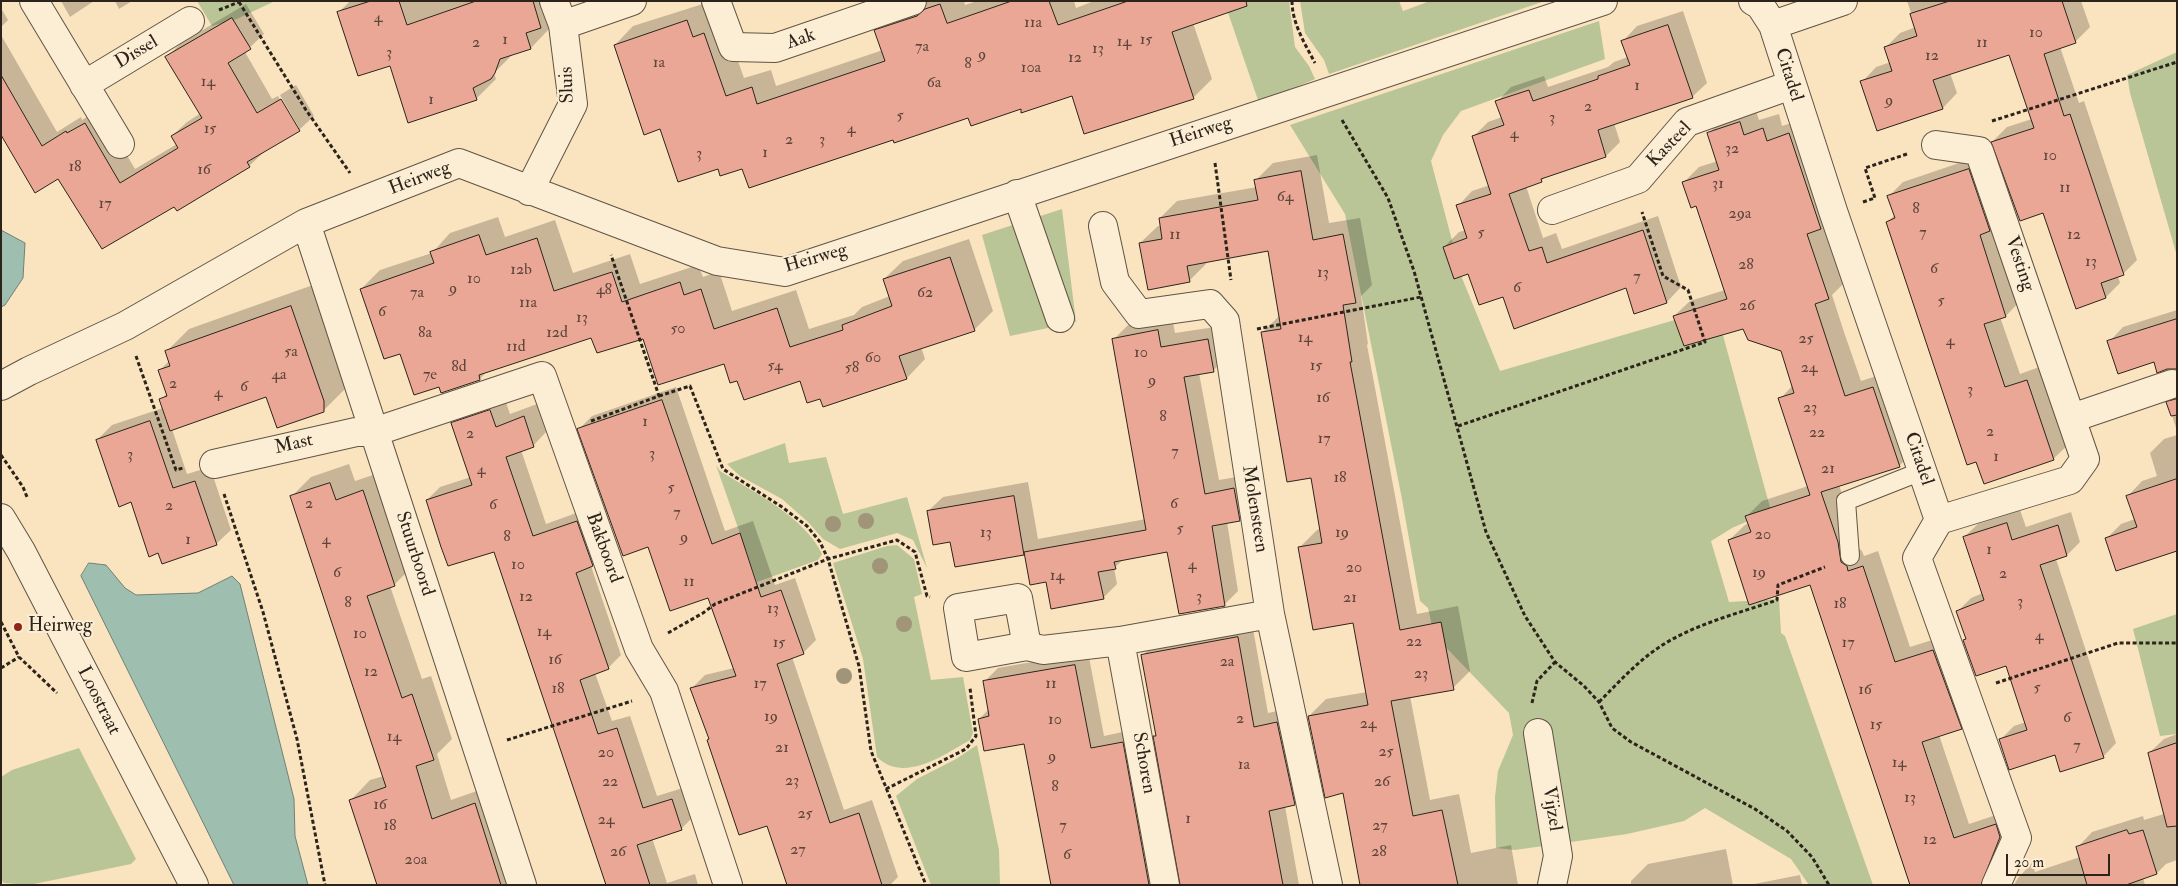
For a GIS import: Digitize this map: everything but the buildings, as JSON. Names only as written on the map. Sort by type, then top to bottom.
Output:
[{"type":"street","points":[[34,1],[120,144]]},
{"type":"street","points":[[559,13],[632,1]]},
{"type":"street","name":"Aak","points":[[716,1],[734,47],[775,48],[912,1]]},
{"type":"street","name":"Heirweg","points":[[1,386],[125,326],[306,224],[459,163],[529,191],[717,260],[785,272],[1603,1]]},
{"type":"street","name":"Citadel","points":[[1752,1],[1760,5],[1773,25],[1833,211],[1939,520]]},
{"type":"street","points":[[1773,25],[1843,1]]},
{"type":"street","name":"Sluis","points":[[529,191],[573,104],[559,13]]},
{"type":"street","name":"Dissel","points":[[84,85],[190,21]]},
{"type":"street","name":"Kasteel","points":[[1552,210],[1638,179],[1687,122],[1791,85]]},
{"type":"street","points":[[1936,145],[1979,151]]},
{"type":"street","name":"Vesting","points":[[1939,520],[2070,480],[2086,459],[1979,151]]},
{"type":"street","points":[[1017,194],[1060,318]]},
{"type":"street","name":"Stuurboord","points":[[306,224],[522,885]]},
{"type":"street","points":[[1103,226],[1115,282],[1139,314],[1210,304],[1226,328]]},
{"type":"street","name":"Molensteen","points":[[1226,328],[1270,614],[1328,885]]},
{"type":"street","name":"Bakboord","points":[[374,432],[542,376],[639,649],[664,691],[728,885]]},
{"type":"street","points":[[2072,418],[2172,384]]},
{"type":"street","name":"Mast","points":[[214,464],[356,432],[374,432]]},
{"type":"street","name":"Loostraat","points":[[1,518],[21,551],[194,885]]},
{"type":"street","points":[[1939,520],[1917,558],[2017,838],[1996,885]]},
{"type":"street","points":[[1027,646],[1018,598],[958,608],[966,657],[1027,646],[1043,650],[1120,641],[1270,614]]},
{"type":"street","name":"Schoren","points":[[1120,641],[1165,885]]},
{"type":"street","name":"Vijzel","points":[[1538,733],[1558,856],[1552,885]]},
{"type":"lane","points":[[1850,556],[1846,501],[1922,471]]},
{"type":"path","points":[[1292,1],[1292,10],[1317,68],[1324,92],[1360,147],[1388,198],[1414,272],[1486,532],[1525,616],[1555,662],[1584,686],[1598,702],[1612,728],[1631,742],[1755,808],[1787,831],[1812,856],[1829,885]]},
{"type":"path","points":[[239,2],[306,110],[367,199]]},
{"type":"path","points":[[1979,151],[1983,124],[2177,62]]},
{"type":"path","points":[[1210,130],[1232,290],[1226,328],[1421,297]]},
{"type":"path","points":[[1833,211],[1875,198],[1865,168],[1936,145]]},
{"type":"path","points":[[1458,426],[1706,342],[1688,290],[1663,276],[1632,181]]},
{"type":"path","points":[[607,219],[609,249],[659,396]]},
{"type":"path","points":[[125,326],[176,470],[201,462],[214,464],[263,612],[297,739],[325,885]]},
{"type":"path","points":[[562,432],[690,386],[723,469],[782,507],[807,526],[820,542],[828,559],[859,666],[870,751],[926,885]]},
{"type":"path","points":[[639,649],[703,613],[715,604],[828,559],[896,540],[915,552],[927,596],[958,608]]},
{"type":"path","points":[[1598,702],[1629,671],[1656,649],[1690,631],[1777,600],[1778,585],[1850,556]]},
{"type":"path","points":[[1965,693],[2118,643],[2177,643]]},
{"type":"path","points":[[1,668],[19,657]]},
{"type":"path","points":[[886,789],[966,749],[976,736],[966,657]]},
{"type":"path","points":[[1538,733],[1532,704],[1537,681],[1555,662]]},
{"type":"path","points":[[478,749],[664,691]]},
{"type":"green space","points":[[197,1],[275,1],[237,19],[212,26]]},
{"type":"green space","points":[[1224,1],[1289,1],[1295,47],[1309,66],[1315,79],[1259,103]]},
{"type":"green space","points":[[1300,1],[1399,1],[1403,11],[1430,1],[1545,1],[1329,74],[1324,60],[1305,33]]},
{"type":"green space","points":[[1599,21],[1605,59],[1461,111],[1443,135],[1431,161],[1462,278],[1500,371],[1709,310],[1718,317],[1771,511],[1732,528],[1711,541],[1729,602],[1779,599],[1781,633],[1785,636],[1873,885],[1809,885],[1791,859],[1705,808],[1684,821],[1627,834],[1515,850],[1496,848],[1495,797],[1498,771],[1513,735],[1509,713],[1434,635],[1428,608],[1420,601],[1402,499],[1345,214],[1290,125]]},
{"type":"green space","points":[[2177,52],[2177,256],[2130,93],[2127,75]]},
{"type":"green space","points":[[1062,209],[1076,322],[1010,336],[982,235]]},
{"type":"green space","points":[[785,443],[789,463],[826,457],[843,514],[907,497],[927,568],[913,540],[897,533],[840,549],[823,539],[808,522],[782,499],[740,476],[727,464]]},
{"type":"green space","points":[[716,465],[720,471],[777,507],[804,528],[822,554],[818,560],[757,582]]},
{"type":"green space","points":[[897,545],[914,559],[922,594],[914,597],[931,680],[963,677],[973,733],[970,740],[937,759],[912,767],[899,768],[888,765],[877,757],[863,659],[833,563],[887,546]]},
{"type":"green space","points":[[2177,614],[2177,734],[2160,736],[2133,629]]},
{"type":"green space","points":[[977,745],[999,850],[1000,885],[931,885],[896,796],[917,779],[956,759]]},
{"type":"green space","points":[[79,748],[136,859],[131,864],[29,885],[4,883],[1,880],[1,777],[12,770]]},
{"type":"shaded area","points":[[1,230],[25,243],[23,278],[5,305],[1,307]]},
{"type":"shaded area","points":[[89,563],[106,565],[125,588],[136,595],[198,593],[232,576],[240,584],[294,799],[295,836],[308,885],[234,885],[81,576]]},
{"type":"place","name":"Heirweg","points":[[18,627]]}]
